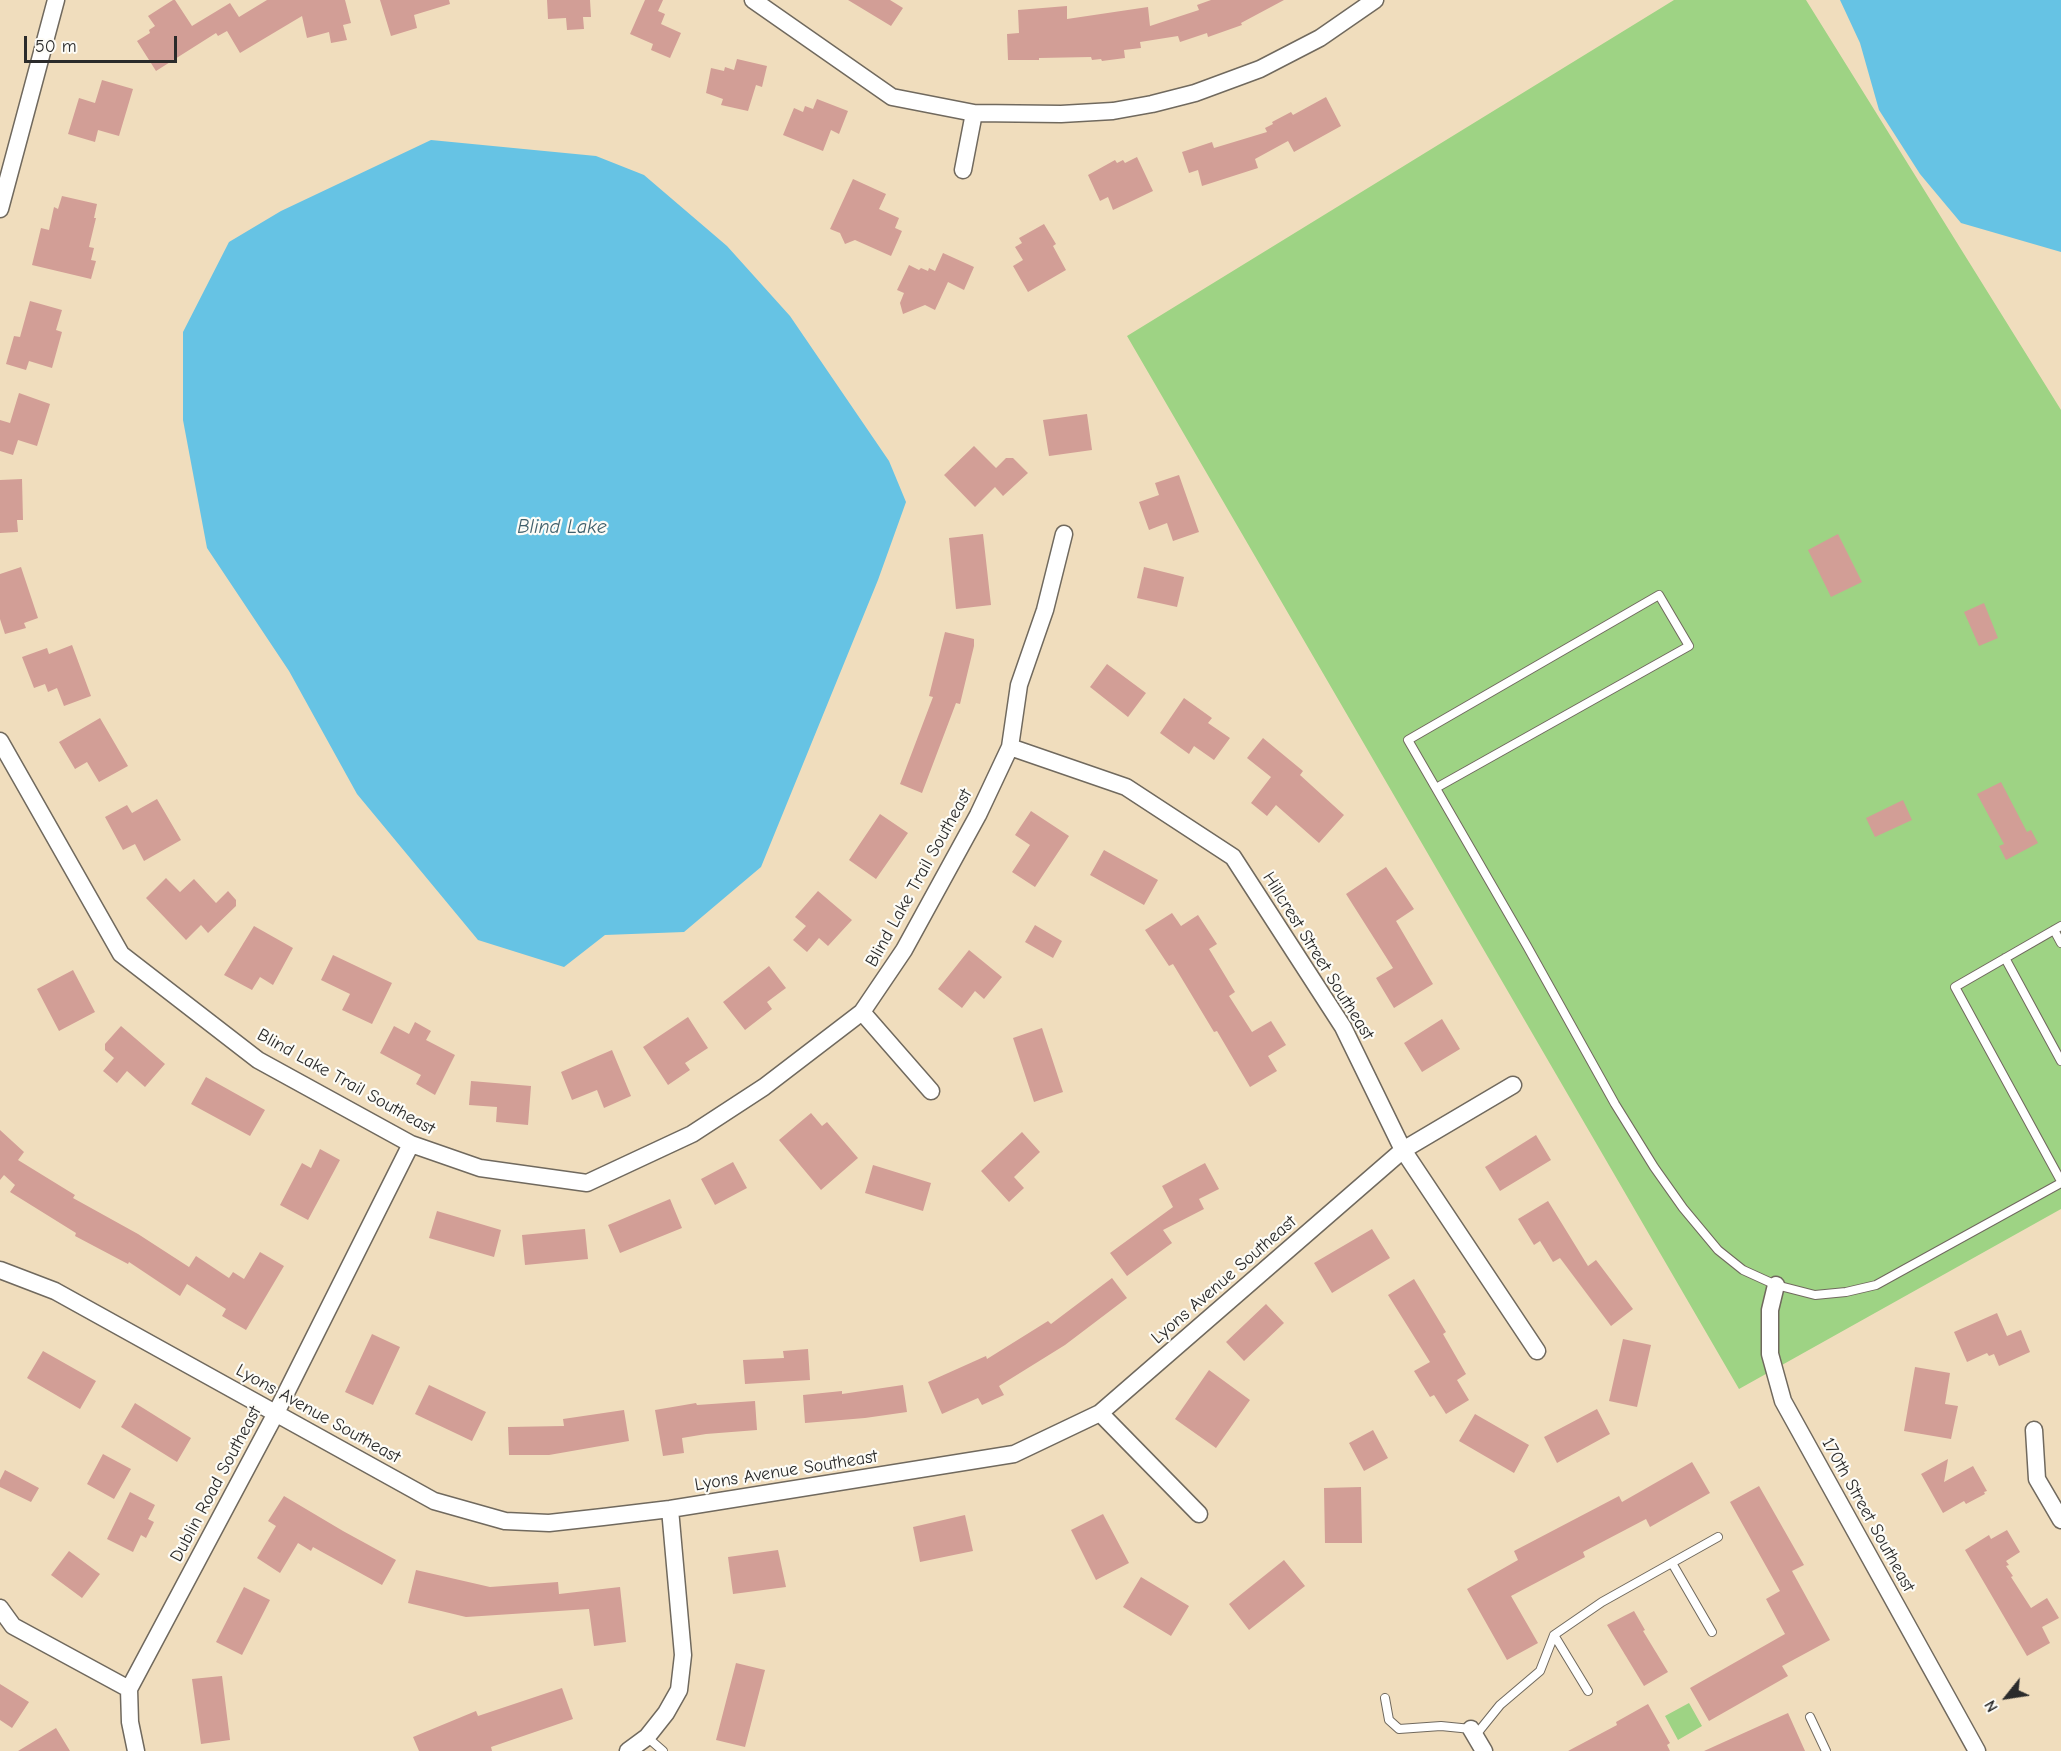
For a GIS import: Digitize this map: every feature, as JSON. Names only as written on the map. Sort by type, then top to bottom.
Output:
[{"type":"street","points":[[0,209],[56,0]]},
{"type":"street","points":[[753,0],[892,97],[974,113],[1061,114],[1113,111],[1195,93],[1260,69],[1320,38],[1375,0]]},
{"type":"street","points":[[963,170],[974,113]]},
{"type":"street","name":"Blind Lake Trail Southeast","points":[[0,741],[121,954],[258,1060],[411,1144],[480,1168],[586,1183],[692,1134],[764,1087],[862,1012],[904,950],[978,815],[1010,747],[1019,685],[1045,610],[1064,534]]},
{"type":"street","name":"Hillcrest Street Southeast","points":[[1010,747],[1126,787],[1233,857],[1343,1027],[1403,1150],[1537,1351]]},
{"type":"street","points":[[862,1012],[931,1092]]},
{"type":"street","name":"Lyons Avenue Southeast","points":[[0,1270],[55,1291],[434,1501],[505,1521],[549,1523],[670,1509],[1014,1454],[1100,1413],[1403,1150],[1514,1085]]},
{"type":"street","name":"Dublin Road Southeast","points":[[136,1751],[130,1722],[129,1689],[276,1413],[411,1144]]},
{"type":"street","name":"170th Street Southeast","points":[[1776,1285],[1770,1310],[1770,1354],[1783,1401],[1977,1751]]},
{"type":"street","points":[[1100,1413],[1199,1514]]},
{"type":"street","points":[[2034,1430],[2037,1479],[2061,1520]]},
{"type":"street","points":[[628,1751],[647,1737],[666,1713],[680,1689],[683,1655],[670,1509]]},
{"type":"street","points":[[0,1608],[13,1626],[129,1689]]},
{"type":"street","points":[[1473,1732],[1483,1751]]},
{"type":"lane","points":[[1436,788],[1689,646],[1659,595],[1408,740],[1615,1104],[1654,1167],[1683,1208],[1718,1250],[1743,1270],[1776,1285],[1815,1295],[1846,1292],[1876,1285],[2061,1182],[1955,987],[2058,928],[2061,943]]},
{"type":"lane","points":[[2005,958],[2061,1061]]},
{"type":"lane","points":[[1385,1698],[1389,1720],[1399,1729],[1442,1726],[1473,1732],[1540,1671],[1554,1635],[1602,1602],[1718,1538]]},
{"type":"lane","points":[[1672,1563],[1712,1632]]},
{"type":"lane","points":[[1554,1635],[1588,1691]]},
{"type":"lane","points":[[1810,1717],[1826,1751]]},
{"type":"lane","points":[[647,1737],[663,1751]]},
{"type":"green space","points":[[1674,0],[1806,0],[2061,410],[2061,1209],[1739,1389],[1127,336]]},
{"type":"green space","points":[[1689,1703],[1702,1726],[1678,1740],[1665,1716]]},
{"type":"water","points":[[1840,0],[2061,0],[2061,252],[1961,223],[1920,174],[1879,110],[1860,43]]},
{"type":"water","name":"Blind Lake","points":[[431,140],[596,156],[644,175],[727,246],[790,316],[889,461],[906,502],[878,580],[761,867],[684,932],[605,935],[564,967],[478,940],[357,794],[289,671],[207,548],[183,420],[183,332],[229,242],[281,211]]},
{"type":"building","points":[[173,0],[192,26],[230,3],[239,17],[267,0],[345,0],[351,23],[343,25],[347,40],[331,43],[329,32],[307,38],[302,16],[240,53],[227,31],[218,36],[216,33],[156,71],[137,41],[150,33],[149,30],[155,26],[148,16]]},
{"type":"building","points":[[380,0],[449,0],[450,4],[414,15],[417,28],[391,36]]},
{"type":"building","points":[[547,0],[590,0],[591,17],[583,17],[584,29],[567,30],[566,18],[548,19]]},
{"type":"building","points":[[645,0],[663,0],[658,11],[665,14],[661,24],[681,33],[670,58],[651,50],[653,44],[630,34]]},
{"type":"building","points":[[848,0],[890,0],[903,8],[891,26]]},
{"type":"building","points":[[1211,0],[1284,0],[1241,23],[1242,25],[1208,37],[1207,33],[1180,42],[1178,36],[1140,42],[1141,48],[1124,50],[1125,58],[1102,61],[1101,59],[1092,60],[1091,57],[1008,60],[1007,34],[1019,33],[1018,10],[1067,6],[1067,19],[1148,7],[1150,26],[1199,10],[1197,5]]},
{"type":"building","points":[[737,59],[767,66],[762,87],[756,85],[748,111],[721,105],[723,99],[706,93],[711,68],[724,71],[725,67],[734,70]]},
{"type":"building","points":[[102,80],[133,89],[119,136],[98,130],[95,142],[68,134],[79,98],[95,103]]},
{"type":"building","points":[[1326,97],[1341,126],[1294,152],[1288,141],[1255,159],[1258,168],[1202,186],[1198,170],[1189,173],[1182,152],[1212,142],[1214,148],[1267,132],[1265,128],[1273,124],[1272,122],[1291,112],[1293,115]]},
{"type":"building","points":[[817,99],[848,111],[839,134],[831,130],[823,151],[783,135],[794,108],[803,112],[805,106],[813,109]]},
{"type":"building","points":[[1137,157],[1153,191],[1113,210],[1108,197],[1100,201],[1088,175],[1115,160],[1117,163],[1123,160],[1125,163]]},
{"type":"building","points":[[853,179],[886,194],[879,209],[899,218],[895,228],[902,231],[891,256],[855,240],[845,244],[840,233],[830,229]]},
{"type":"building","points":[[62,196],[97,204],[89,247],[94,248],[91,260],[96,261],[91,279],[32,265],[41,228],[49,230],[54,207],[58,209]]},
{"type":"building","points":[[1044,224],[1056,244],[1053,246],[1066,270],[1028,292],[1013,266],[1023,260],[1015,247],[1022,243],[1019,238]]},
{"type":"building","points":[[943,253],[974,267],[964,290],[948,282],[935,310],[925,305],[903,314],[900,303],[904,293],[897,290],[909,265],[919,270],[921,268],[928,271],[929,268],[935,271]]},
{"type":"building","points":[[30,301],[62,310],[56,330],[62,332],[52,368],[29,361],[26,370],[6,364],[14,336],[20,337]]},
{"type":"building","points":[[19,393],[50,404],[37,446],[18,440],[13,455],[0,451],[0,420],[10,423]]},
{"type":"building","points":[[1087,414],[1092,450],[1049,456],[1043,420]]},
{"type":"building","points":[[974,446],[996,468],[1006,458],[1013,458],[1028,473],[1003,496],[995,487],[975,507],[944,475]]},
{"type":"building","points":[[1179,475],[1199,532],[1173,541],[1167,523],[1149,530],[1139,502],[1159,495],[1155,483]]},
{"type":"building","points":[[22,479],[23,520],[17,520],[18,532],[0,533],[0,480]]},
{"type":"building","points":[[983,534],[991,605],[956,609],[949,538]]},
{"type":"building","points":[[1838,534],[1862,582],[1831,597],[1808,550]]},
{"type":"building","points":[[21,567],[38,618],[24,623],[26,628],[5,634],[0,619],[0,574]]},
{"type":"building","points":[[1144,567],[1184,577],[1177,607],[1137,598]]},
{"type":"building","points":[[1984,603],[1998,638],[1979,646],[1964,612]]},
{"type":"building","points":[[945,632],[974,639],[974,646],[960,704],[956,703],[922,793],[900,784],[933,697],[929,696]]},
{"type":"building","points":[[72,645],[91,696],[64,706],[57,688],[48,692],[45,684],[34,688],[22,657],[47,648],[49,654]]},
{"type":"building","points":[[1107,664],[1146,693],[1128,717],[1090,687]]},
{"type":"building","points":[[1184,698],[1212,718],[1208,723],[1230,738],[1214,760],[1194,746],[1189,754],[1160,733]]},
{"type":"building","points":[[100,718],[128,766],[99,782],[87,762],[75,769],[59,742]]},
{"type":"building","points":[[1263,738],[1303,771],[1300,775],[1344,815],[1319,843],[1276,805],[1267,816],[1251,803],[1271,777],[1247,758]]},
{"type":"building","points":[[2001,782],[2027,832],[2031,830],[2038,843],[2006,860],[1999,846],[2004,844],[1977,794]]},
{"type":"building","points":[[157,799],[181,840],[144,861],[135,844],[123,850],[105,817],[127,805],[132,813]]},
{"type":"building","points":[[1903,800],[1912,820],[1875,837],[1866,818]]},
{"type":"building","points":[[1031,811],[1069,836],[1035,887],[1012,872],[1030,845],[1015,835]]},
{"type":"building","points":[[880,814],[908,833],[876,879],[849,860]]},
{"type":"building","points":[[1104,850],[1158,880],[1144,905],[1090,875]]},
{"type":"building","points":[[1386,867],[1414,909],[1396,921],[1433,984],[1394,1008],[1376,978],[1393,968],[1346,894]]},
{"type":"building","points":[[166,878],[180,892],[194,879],[216,903],[228,891],[236,900],[236,906],[208,933],[201,925],[186,940],[146,898]]},
{"type":"building","points":[[818,891],[852,920],[828,946],[819,938],[807,952],[793,940],[806,926],[795,917]]},
{"type":"building","points":[[1172,913],[1181,926],[1198,915],[1217,944],[1209,949],[1235,992],[1229,996],[1252,1032],[1271,1021],[1286,1045],[1268,1056],[1277,1071],[1250,1087],[1173,964],[1169,966],[1145,930]]},
{"type":"building","points":[[1035,925],[1062,941],[1053,958],[1025,942]]},
{"type":"building","points":[[254,926],[293,948],[273,985],[260,977],[252,990],[224,975]]},
{"type":"building","points":[[969,950],[1002,977],[984,999],[975,991],[962,1008],[938,989]]},
{"type":"building","points":[[333,955],[392,983],[372,1024],[342,1010],[350,994],[321,980]]},
{"type":"building","points":[[769,966],[786,988],[767,1002],[772,1009],[745,1030],[723,1002]]},
{"type":"building","points":[[73,970],[95,1012],[59,1031],[37,989]]},
{"type":"building","points":[[688,1017],[708,1048],[685,1063],[690,1070],[668,1085],[643,1047]]},
{"type":"building","points":[[1442,1019],[1460,1049],[1422,1072],[1404,1043]]},
{"type":"building","points":[[415,1022],[431,1031],[426,1040],[455,1055],[435,1095],[416,1084],[421,1075],[380,1053],[394,1026],[409,1034]]},
{"type":"building","points":[[121,1026],[165,1064],[145,1087],[127,1071],[117,1083],[103,1071],[114,1058],[105,1050],[105,1044]]},
{"type":"building","points":[[1042,1028],[1063,1092],[1034,1102],[1013,1038]]},
{"type":"building","points":[[612,1050],[631,1096],[604,1108],[597,1090],[572,1100],[561,1072]]},
{"type":"building","points":[[206,1077],[265,1110],[250,1136],[191,1104]]},
{"type":"building","points":[[471,1081],[531,1086],[528,1125],[496,1122],[497,1107],[469,1105]]},
{"type":"building","points":[[811,1113],[822,1126],[827,1122],[858,1158],[821,1190],[779,1140]]},
{"type":"building","points":[[0,1130],[24,1152],[18,1160],[75,1195],[73,1198],[138,1234],[189,1267],[196,1256],[229,1278],[233,1272],[244,1279],[260,1252],[284,1266],[246,1330],[222,1316],[226,1309],[187,1284],[180,1296],[129,1262],[128,1264],[75,1236],[76,1233],[10,1192],[15,1185],[4,1175],[0,1180]]},
{"type":"building","points":[[1022,1132],[1040,1152],[1014,1177],[1024,1188],[1009,1202],[981,1171]]},
{"type":"building","points":[[1536,1135],[1551,1160],[1500,1191],[1485,1167]]},
{"type":"building","points":[[320,1149],[340,1160],[308,1220],[280,1205],[302,1163],[311,1168]]},
{"type":"building","points":[[733,1162],[747,1188],[715,1205],[701,1179]]},
{"type":"building","points":[[1205,1163],[1219,1189],[1199,1199],[1204,1209],[1163,1230],[1172,1243],[1127,1276],[1110,1253],[1173,1207],[1162,1186]]},
{"type":"building","points":[[873,1165],[931,1183],[923,1211],[865,1193]]},
{"type":"building","points":[[670,1199],[682,1228],[620,1253],[608,1225]]},
{"type":"building","points":[[1548,1201],[1588,1266],[1596,1260],[1633,1309],[1611,1326],[1560,1258],[1553,1262],[1540,1241],[1534,1245],[1518,1219]]},
{"type":"building","points":[[437,1211],[501,1230],[494,1257],[429,1238]]},
{"type":"building","points":[[585,1229],[588,1259],[525,1265],[522,1235]]},
{"type":"building","points":[[1372,1229],[1390,1258],[1332,1293],[1314,1263]]},
{"type":"building","points":[[1112,1278],[1127,1298],[1065,1345],[999,1386],[1004,1395],[982,1405],[978,1398],[942,1414],[928,1382],[986,1356],[987,1359],[1048,1321],[1051,1324]]},
{"type":"building","points":[[1414,1279],[1446,1332],[1443,1334],[1466,1374],[1457,1380],[1469,1400],[1446,1414],[1434,1395],[1430,1397],[1414,1371],[1430,1362],[1388,1295]]},
{"type":"building","points":[[1266,1304],[1284,1323],[1244,1361],[1226,1342]]},
{"type":"building","points":[[1997,1313],[2007,1336],[2021,1330],[2030,1352],[1999,1366],[1994,1354],[1989,1356],[1987,1353],[1967,1362],[1954,1332]]},
{"type":"building","points":[[372,1334],[400,1347],[373,1405],[345,1392]]},
{"type":"building","points":[[1623,1339],[1651,1345],[1637,1407],[1609,1401]]},
{"type":"building","points":[[808,1349],[810,1380],[745,1384],[743,1360],[784,1358],[783,1351]]},
{"type":"building","points":[[43,1351],[96,1381],[80,1409],[27,1378]]},
{"type":"building","points":[[1915,1367],[1950,1373],[1945,1404],[1958,1406],[1951,1439],[1904,1431]]},
{"type":"building","points":[[1209,1370],[1250,1400],[1216,1448],[1175,1419]]},
{"type":"building","points":[[429,1385],[486,1412],[472,1441],[415,1414]]},
{"type":"building","points":[[903,1385],[907,1412],[805,1423],[803,1395],[842,1391],[842,1394]]},
{"type":"building","points":[[755,1401],[757,1430],[682,1438],[684,1453],[663,1456],[655,1410],[696,1403],[697,1405]]},
{"type":"building","points":[[135,1403],[191,1438],[177,1462],[121,1427]]},
{"type":"building","points":[[1597,1409],[1610,1434],[1557,1463],[1544,1437]]},
{"type":"building","points":[[624,1410],[629,1441],[549,1455],[509,1455],[508,1427],[564,1426],[563,1419]]},
{"type":"building","points":[[1475,1414],[1529,1445],[1514,1473],[1459,1441]]},
{"type":"building","points":[[1373,1430],[1388,1458],[1364,1471],[1349,1443]]},
{"type":"building","points":[[103,1454],[131,1469],[114,1499],[87,1484]]},
{"type":"building","points":[[1948,1459],[1944,1482],[1973,1466],[1987,1491],[1966,1504],[1964,1501],[1943,1513],[1921,1474]]},
{"type":"building","points":[[1692,1462],[1710,1493],[1650,1527],[1646,1519],[1583,1552],[1585,1557],[1511,1596],[1538,1643],[1507,1660],[1467,1589],[1518,1560],[1514,1551],[1619,1496],[1622,1502]]},
{"type":"building","points":[[5,1470],[39,1488],[31,1502],[0,1487],[0,1480]]},
{"type":"building","points":[[1759,1486],[1804,1565],[1792,1571],[1830,1640],[1782,1666],[1788,1676],[1709,1721],[1690,1688],[1785,1634],[1766,1599],[1780,1591],[1730,1502]]},
{"type":"building","points":[[1361,1487],[1362,1543],[1325,1543],[1324,1488]]},
{"type":"building","points":[[130,1492],[155,1505],[148,1519],[154,1522],[146,1538],[141,1535],[133,1552],[107,1539]]},
{"type":"building","points":[[284,1496],[396,1560],[382,1585],[313,1547],[311,1551],[298,1543],[280,1573],[257,1558],[276,1526],[268,1521]]},
{"type":"building","points":[[1103,1514],[1129,1563],[1096,1580],[1071,1530]]},
{"type":"building","points":[[965,1515],[973,1551],[920,1562],[913,1527]]},
{"type":"building","points":[[2007,1530],[2020,1552],[2006,1561],[2009,1565],[2006,1566],[2013,1576],[2011,1577],[2031,1608],[2047,1598],[2059,1618],[2042,1627],[2050,1643],[2027,1656],[1965,1550],[1989,1535],[1991,1539]]},
{"type":"building","points":[[778,1550],[786,1587],[733,1594],[728,1557]]},
{"type":"building","points":[[69,1551],[100,1574],[82,1598],[51,1575]]},
{"type":"building","points":[[1284,1560],[1305,1586],[1249,1630],[1229,1604]]},
{"type":"building","points":[[416,1570],[490,1587],[558,1582],[559,1594],[620,1587],[626,1642],[594,1646],[589,1609],[466,1617],[408,1603]]},
{"type":"building","points":[[1141,1577],[1189,1606],[1171,1636],[1123,1607]]},
{"type":"building","points":[[244,1587],[270,1600],[242,1655],[216,1642]]},
{"type":"building","points":[[1634,1611],[1645,1630],[1643,1631],[1668,1672],[1644,1686],[1607,1625]]},
{"type":"building","points":[[736,1663],[765,1670],[745,1747],[716,1740]]},
{"type":"building","points":[[222,1676],[230,1740],[201,1744],[192,1679]]},
{"type":"building","points":[[0,1684],[29,1702],[12,1728],[0,1720]]},
{"type":"building","points":[[562,1688],[573,1719],[491,1747],[492,1751],[419,1751],[413,1737],[476,1711],[478,1716]]},
{"type":"building","points":[[1648,1704],[1670,1743],[1667,1745],[1670,1751],[1568,1751],[1617,1725],[1616,1722]]},
{"type":"building","points":[[1788,1713],[1805,1751],[1704,1751]]},
{"type":"building","points":[[56,1728],[70,1751],[18,1751]]}]
